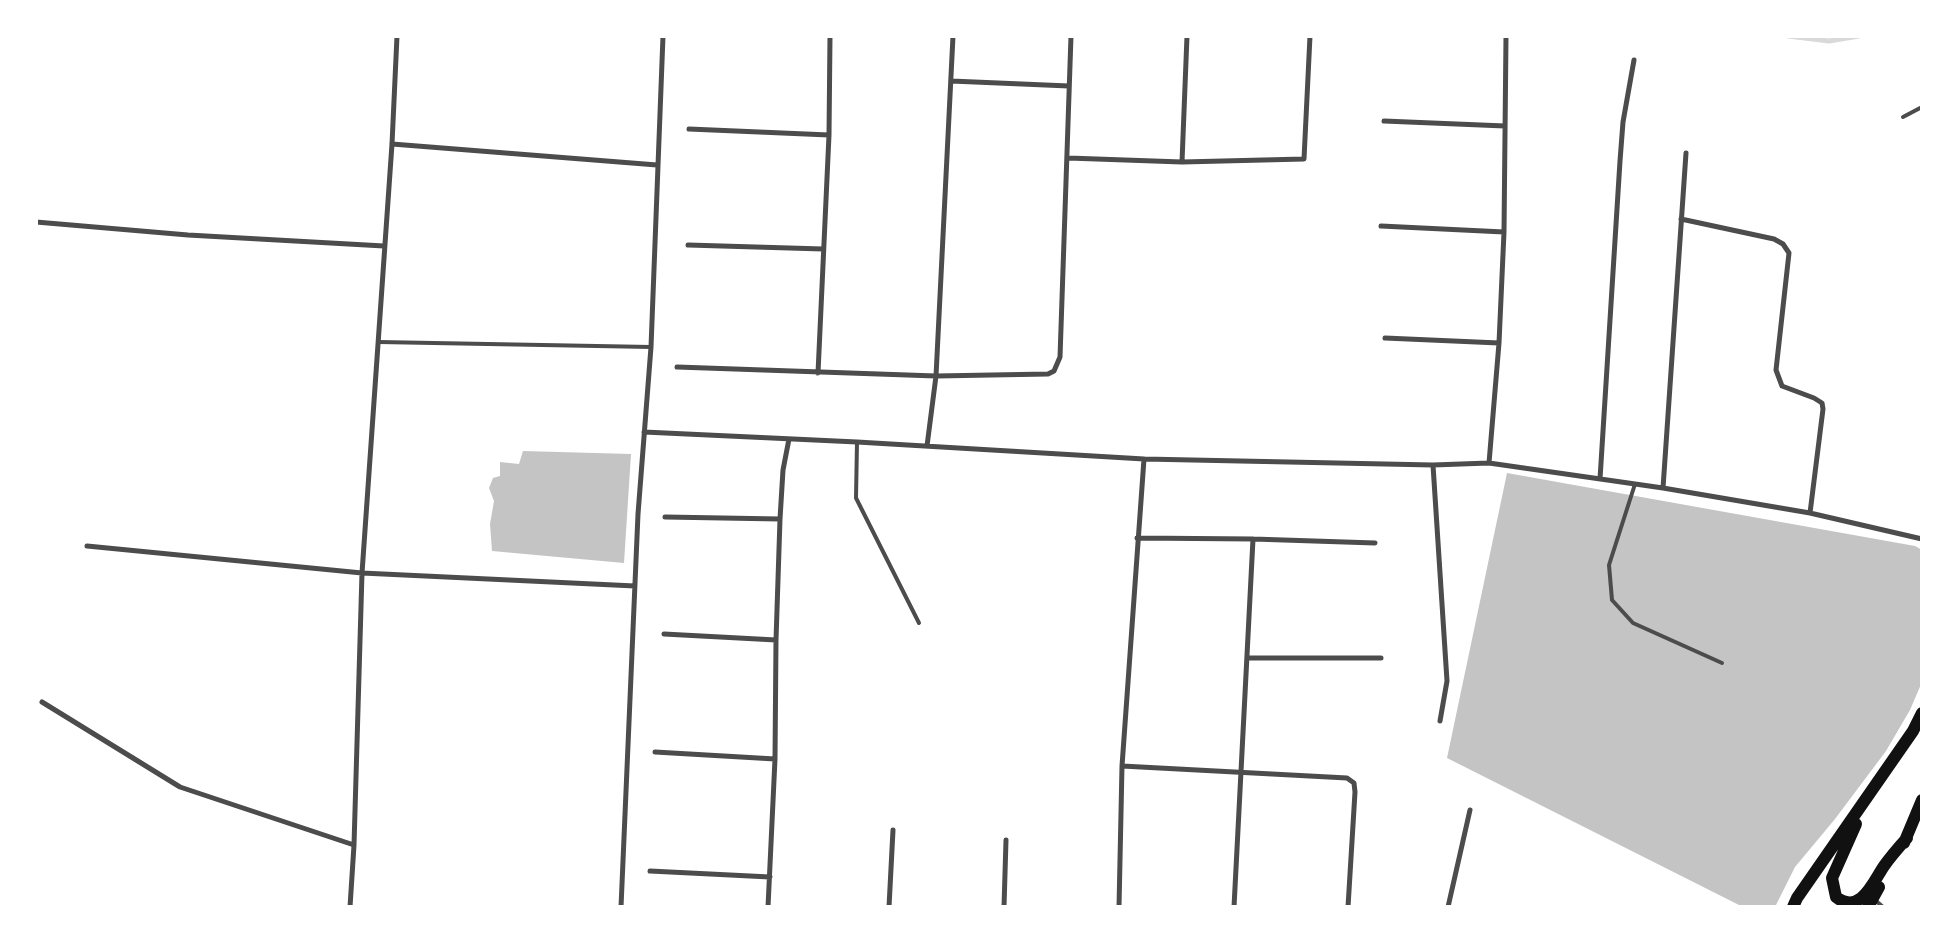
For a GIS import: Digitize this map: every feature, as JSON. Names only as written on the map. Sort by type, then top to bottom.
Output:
[{"type":"highway","points":[[1793,907],[1797,898],[1913,731],[1922,713]]},
{"type":"highway","points":[[1868,797],[1832,878],[1836,897],[1842,902],[1860,900],[1868,892],[1884,865],[1907,838]]},
{"type":"highway","points":[[1870,903],[1907,838],[1922,800]]},
{"type":"street","points":[[350,907],[354,845],[362,573],[392,144],[397,36]]},
{"type":"street","points":[[621,907],[635,586],[651,347],[663,36]]},
{"type":"street","points":[[818,373],[829,135],[830,36]]},
{"type":"street","points":[[927,446],[936,376],[953,36]]},
{"type":"street","points":[[677,368],[936,376],[1048,374],[1054,371],[1060,357],[1071,36]]},
{"type":"street","points":[[1182,162],[1187,36]]},
{"type":"street","points":[[1068,158],[1182,162],[1304,159],[1310,36]]},
{"type":"street","points":[[1489,463],[1499,343],[1504,232],[1506,36]]},
{"type":"street","points":[[1600,479],[1623,122],[1634,60]]},
{"type":"street","points":[[951,81],[1069,86]]},
{"type":"street","points":[[1384,121],[1505,126]]},
{"type":"street","points":[[688,129],[829,135]]},
{"type":"street","points":[[392,144],[657,165]]},
{"type":"street","points":[[1663,488],[1686,153]]},
{"type":"street","points":[[1681,219],[1774,239],[1783,244],[1788,253],[1789,263],[1776,370],[1782,386],[1822,403],[1823,408],[1810,513]]},
{"type":"street","points":[[36,222],[188,235],[384,246]]},
{"type":"street","points":[[1381,226],[1504,232]]},
{"type":"street","points":[[688,245],[823,249]]},
{"type":"street","points":[[1385,338],[1499,343]]},
{"type":"street","points":[[644,432],[1144,459],[1433,465],[1489,463],[1663,488],[1810,513],[1922,539]]},
{"type":"street","points":[[768,907],[775,759],[780,519],[783,470],[789,439]]},
{"type":"street","points":[[1119,907],[1122,766],[1144,459]]},
{"type":"street","points":[[1433,465],[1447,681],[1440,721]]},
{"type":"street","points":[[665,517],[780,519]]},
{"type":"street","points":[[1138,538],[1253,538],[1375,542]]},
{"type":"street","points":[[1234,907],[1253,538]]},
{"type":"street","points":[[87,546],[362,573],[635,586]]},
{"type":"street","points":[[664,634],[776,640]]},
{"type":"street","points":[[1248,658],[1381,658]]},
{"type":"street","points":[[42,702],[180,787],[354,845]]},
{"type":"street","points":[[655,752],[775,759]]},
{"type":"street","points":[[1122,766],[1347,778],[1354,783],[1355,792],[1348,907]]},
{"type":"street","points":[[1448,907],[1470,810]]},
{"type":"street","points":[[890,907],[893,830]]},
{"type":"street","points":[[1004,907],[1006,840]]},
{"type":"street","points":[[650,871],[770,877]]},
{"type":"lane","points":[[1903,117],[1922,107]]},
{"type":"lane","points":[[378,342],[651,347]]},
{"type":"lane","points":[[857,442],[856,498],[919,623]]},
{"type":"lane","points":[[1635,484],[1609,565],[1612,600],[1633,623],[1722,663]]},
{"type":"lane","points":[[1870,903],[1883,907]]},
{"type":"building","points":[[523,451],[631,454],[624,563],[492,551],[490,524],[494,501],[489,488],[493,478],[500,476],[500,462],[519,464]]},
{"type":"building","points":[[1507,473],[1915,546],[1922,550],[1922,682],[1910,710],[1886,751],[1835,819],[1795,867],[1775,907],[1743,907],[1447,758]]},
{"type":"waterway","points":[[1788,36],[1829,41],[1859,36]]}]
